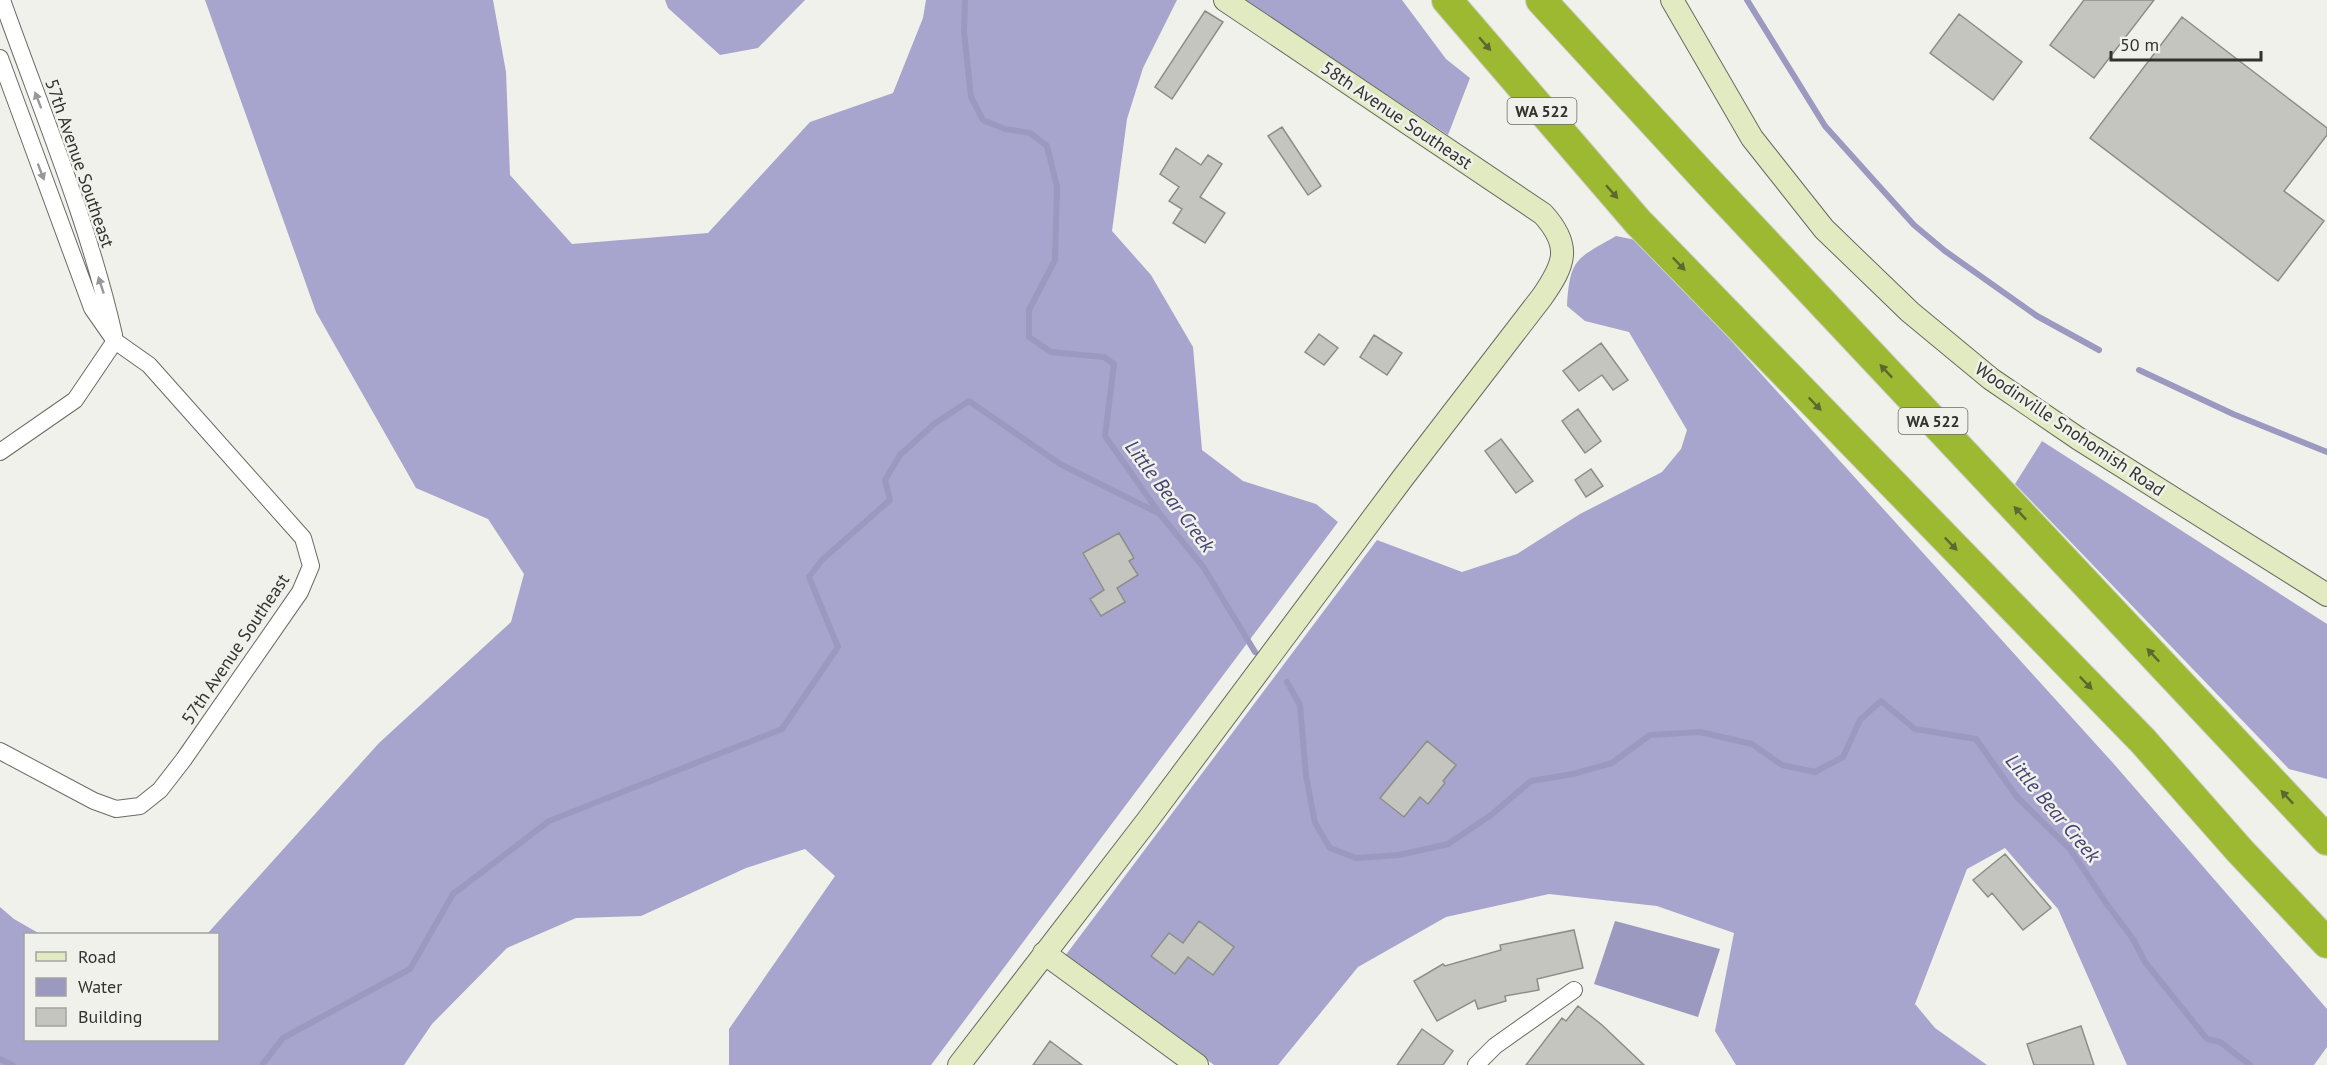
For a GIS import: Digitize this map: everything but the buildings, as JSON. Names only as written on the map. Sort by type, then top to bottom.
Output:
[{"type":"highway","name":"WA 522","points":[[1447,0],[1638,222],[2143,741],[2327,943]]},
{"type":"highway","name":"WA 522","points":[[1541,0],[2327,840]]},
{"type":"street","name":"57th Avenue Southeast","points":[[2,0],[47,123],[105,296],[116,341]]},
{"type":"street","name":"58th Avenue Southeast","points":[[1044,953],[1154,812],[1402,479],[1542,297],[1554,279],[1562,260],[1561,239],[1556,228],[1543,214],[1225,0]]},
{"type":"street","name":"Woodinville Snohomish Road","points":[[1672,0],[1752,138],[1824,229],[1910,312],[1991,380],[2079,439],[2327,595]]},
{"type":"street","name":"57th Avenue Southeast","points":[[0,58],[92,308],[116,341],[148,365],[303,538],[310,566],[300,592],[160,790],[140,806],[116,808],[94,801],[0,751]]},
{"type":"street","points":[[25,129],[47,123]]},
{"type":"street","points":[[0,452],[75,400],[116,341]]},
{"type":"street","points":[[959,1065],[1044,953],[1197,1065]]},
{"type":"street","points":[[1476,1065],[1495,1046],[1574,990]]},
{"type":"shaded area","points":[[205,0],[493,0],[506,72],[510,175],[572,244],[708,233],[810,122],[893,93],[923,18],[926,0],[1177,0],[1143,68],[1127,119],[1112,231],[1151,275],[1193,347],[1202,450],[1243,481],[1316,504],[1338,522],[931,1065],[729,1065],[729,1029],[835,876],[805,849],[746,868],[641,916],[576,918],[507,948],[432,1024],[404,1065],[0,1065],[0,907],[14,919],[38,933],[24,933],[24,1041],[219,1041],[219,933],[208,933],[379,743],[511,622],[524,574],[488,519],[416,488],[316,312]]},
{"type":"shaded area","points":[[665,0],[805,0],[758,48],[720,55],[668,8]]},
{"type":"shaded area","points":[[1244,0],[1402,0],[1446,59],[1470,78],[1448,135]]},
{"type":"shaded area","points":[[1616,236],[1641,241],[2113,763],[2327,1009],[2327,1047],[2314,1065],[2127,1065],[2058,909],[2005,848],[1967,869],[1915,1004],[1935,1028],[1987,1065],[1736,1065],[1715,1031],[1734,933],[1657,906],[1549,894],[1446,917],[1358,967],[1278,1065],[1214,1065],[1065,956],[1377,540],[1462,572],[1517,554],[1580,514],[1662,472],[1681,449],[1687,430],[1629,332],[1585,321],[1567,306],[1573,269],[1584,256]]},
{"type":"shaded area","points":[[2042,441],[2327,624],[2327,779],[2289,769],[2015,484]]},
{"type":"water","points":[[1615,921],[1720,949],[1698,1017],[1594,984]]},
{"type":"waterway","name":"Little Bear Creek","points":[[965,0],[964,32],[971,97],[983,120],[1005,129],[1030,133],[1047,146],[1057,187],[1055,260],[1029,310],[1029,337],[1051,352],[1104,357],[1114,364],[1105,436],[1160,514],[1204,568],[1255,652]]},
{"type":"waterway","points":[[1747,0],[1825,126],[1914,225],[1945,251],[2037,316],[2099,350]]},
{"type":"waterway","points":[[2139,370],[2233,414],[2327,452]]},
{"type":"waterway","points":[[262,1065],[283,1038],[410,969],[453,894],[549,821],[782,729],[838,647],[809,577],[822,560],[890,500],[885,480],[900,455],[934,424],[969,401],[1060,464],[1160,514]]},
{"type":"waterway","name":"Little Bear Creek","points":[[1287,682],[1300,705],[1306,776],[1315,823],[1330,848],[1356,858],[1399,855],[1448,844],[1491,815],[1531,781],[1573,774],[1612,763],[1650,735],[1700,732],[1752,744],[1782,765],[1815,772],[1843,757],[1860,720],[1881,701],[1915,729],[1976,739],[2017,797],[2070,849],[2133,939],[2145,962],[2207,1039],[2220,1042],[2250,1065]]},
{"type":"waterway","points":[[0,1059],[12,1065]]}]
